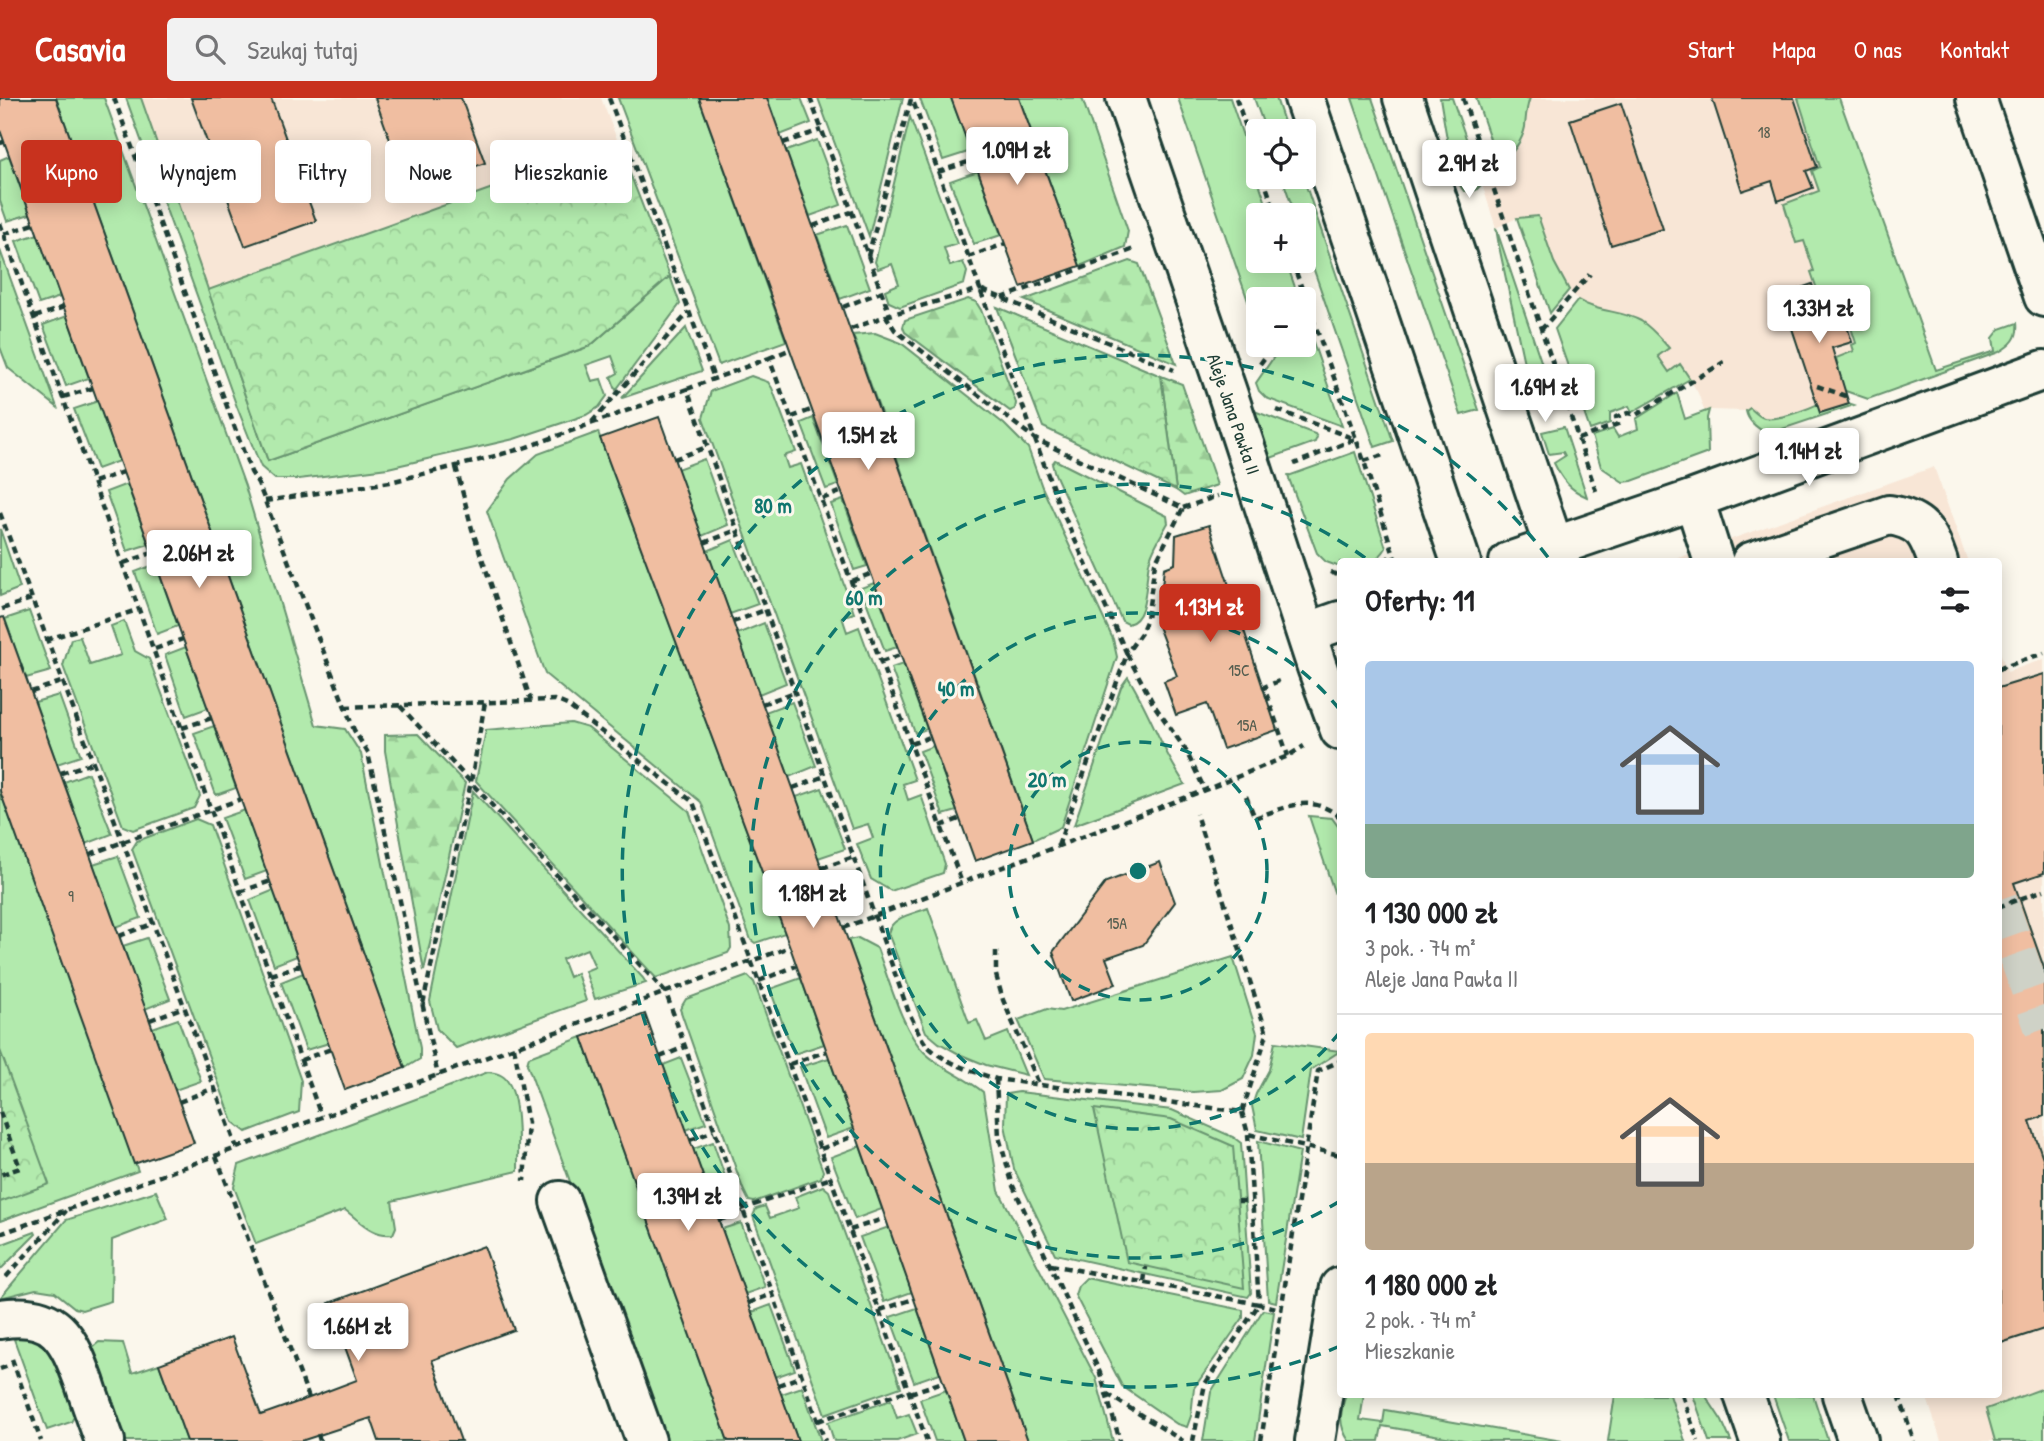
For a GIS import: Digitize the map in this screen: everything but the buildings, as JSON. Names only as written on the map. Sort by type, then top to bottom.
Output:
[{"type":"street","name":"Aleje Jana Pawła II","points":[[1126,98],[1227,392],[1323,627],[1337,712]]},
{"type":"street","points":[[1304,98],[1460,558]]},
{"type":"street","points":[[1402,98],[1557,554]]},
{"type":"street","points":[[1976,98],[2044,297]]},
{"type":"street","points":[[1533,558],[1557,554],[1609,529],[2044,370]]},
{"type":"street","points":[[1694,499],[1714,558]]},
{"type":"street","points":[[1763,558],[1889,515],[1905,517],[1925,530],[1936,558]]},
{"type":"street","points":[[1821,558],[1890,534],[1906,538],[1913,545],[1918,558]]},
{"type":"street","points":[[560,1201],[646,1441]]},
{"type":"street","points":[[5,1335],[15,1317],[43,1321],[63,1336],[75,1356],[105,1441]]},
{"type":"street","points":[[1315,1441],[1335,1350],[1337,1325]]},
{"type":"street","points":[[1745,1398],[1760,1441]]},
{"type":"street","points":[[1843,1398],[1858,1441]]},
{"type":"path","points":[[114,98],[251,472],[265,501],[354,730],[368,753],[438,1076]]},
{"type":"path","points":[[609,98],[714,378]]},
{"type":"path","points":[[810,98],[895,330],[1035,439],[1183,508],[1155,563],[1144,626],[1127,654],[1058,847]]},
{"type":"path","points":[[912,98],[1059,505],[1127,654],[1154,705],[1185,749],[1205,790]]},
{"type":"path","points":[[868,257],[912,98]]},
{"type":"path","points":[[1236,98],[1246,127]]},
{"type":"path","points":[[1463,98],[1609,529]]},
{"type":"path","points":[[783,143],[821,130]]},
{"type":"path","points":[[938,172],[974,160]]},
{"type":"path","points":[[813,226],[851,212]]},
{"type":"path","points":[[0,223],[321,1116]]},
{"type":"path","points":[[4,234],[34,223]]},
{"type":"path","points":[[968,257],[1005,244]]},
{"type":"path","points":[[1002,298],[1142,247]]},
{"type":"path","points":[[1541,331],[1590,274]]},
{"type":"path","points":[[851,329],[980,289],[1227,392],[1355,439]]},
{"type":"path","points":[[843,307],[881,292]]},
{"type":"path","points":[[34,317],[64,307]]},
{"type":"path","points":[[591,423],[689,312]]},
{"type":"path","points":[[1316,333],[1364,461],[1395,558]]},
{"type":"path","points":[[265,501],[377,485],[524,448],[789,350]]},
{"type":"path","points":[[769,358],[962,883]]},
{"type":"path","points":[[1578,439],[1618,424],[1616,417],[1628,413],[1636,415],[1724,362]]},
{"type":"path","points":[[1817,386],[1859,401]]},
{"type":"path","points":[[63,397],[93,388]]},
{"type":"path","points":[[687,389],[909,1013],[926,1044],[943,1057],[996,1079],[1242,1112]]},
{"type":"path","points":[[1511,416],[1565,401]]},
{"type":"path","points":[[792,417],[811,410]]},
{"type":"path","points":[[1292,464],[1355,439]]},
{"type":"path","points":[[1364,461],[1421,444]]},
{"type":"path","points":[[674,459],[706,447]]},
{"type":"path","points":[[456,467],[472,529],[531,701]]},
{"type":"path","points":[[94,482],[123,472]]},
{"type":"path","points":[[822,499],[840,492]]},
{"type":"path","points":[[1,516],[237,1148]]},
{"type":"path","points":[[704,542],[737,530]]},
{"type":"path","points":[[124,563],[152,553]]},
{"type":"path","points":[[1389,558],[1393,553]]},
{"type":"path","points":[[1321,568],[1337,575]]},
{"type":"path","points":[[852,581],[870,574]]},
{"type":"path","points":[[2,609],[31,598]]},
{"type":"path","points":[[46,640],[140,609]]},
{"type":"path","points":[[733,622],[765,610]]},
{"type":"path","points":[[155,649],[183,639]]},
{"type":"path","points":[[2002,668],[2044,653]]},
{"type":"path","points":[[881,662],[900,655]]},
{"type":"path","points":[[1282,680],[1264,687],[1288,756]]},
{"type":"path","points":[[31,692],[61,682]]},
{"type":"path","points":[[762,704],[795,692]]},
{"type":"path","points":[[345,707],[555,700],[567,705],[693,802],[927,1441]]},
{"type":"path","points":[[423,1008],[471,782],[485,702]]},
{"type":"path","points":[[399,705],[666,993],[825,1441]]},
{"type":"path","points":[[182,727],[212,718]]},
{"type":"path","points":[[911,744],[930,737]]},
{"type":"path","points":[[843,928],[1205,790],[1288,756],[1304,746]]},
{"type":"path","points":[[61,773],[92,763]]},
{"type":"path","points":[[793,789],[825,776]]},
{"type":"path","points":[[1246,796],[1255,818],[1307,803],[1322,805],[1337,815]]},
{"type":"path","points":[[90,854],[241,799]]},
{"type":"path","points":[[1194,1441],[1205,1384],[1259,1304],[1248,1134],[1242,1112],[1267,1034],[1196,814]]},
{"type":"path","points":[[941,827],[960,819]]},
{"type":"path","points":[[822,868],[855,857]]},
{"type":"path","points":[[240,892],[271,881]]},
{"type":"path","points":[[2002,905],[2044,890]]},
{"type":"path","points":[[119,936],[152,924]]},
{"type":"path","points":[[0,1234],[790,947]]},
{"type":"path","points":[[996,951],[996,975],[1003,1000],[1039,1085]]},
{"type":"path","points":[[271,975],[301,965]]},
{"type":"path","points":[[759,981],[796,966]]},
{"type":"path","points":[[150,1020],[184,1007]]},
{"type":"path","points":[[660,1057],[685,1047]]},
{"type":"path","points":[[301,1060],[331,1049]]},
{"type":"path","points":[[790,1065],[827,1051]]},
{"type":"path","points":[[1261,1441],[1318,1071],[1337,1062]]},
{"type":"path","points":[[996,1079],[999,1137],[1010,1174],[1100,1373],[1120,1441]]},
{"type":"path","points":[[179,1102],[214,1088]]},
{"type":"path","points":[[0,1112],[20,1168],[0,1175]]},
{"type":"path","points":[[690,1140],[714,1131]]},
{"type":"path","points":[[1248,1134],[1337,1154]]},
{"type":"path","points":[[821,1149],[856,1135]]},
{"type":"path","points":[[216,1156],[309,1398]]},
{"type":"path","points":[[719,1220],[831,1178]]},
{"type":"path","points":[[1238,1201],[1252,1201]]},
{"type":"path","points":[[0,1284],[66,1211]]},
{"type":"path","points":[[850,1230],[886,1218]]},
{"type":"path","points":[[1051,1265],[1281,1309]]},
{"type":"path","points":[[1144,1282],[1146,1267]]},
{"type":"path","points":[[748,1303],[772,1294]]},
{"type":"path","points":[[880,1310],[914,1299]]},
{"type":"path","points":[[5,1335],[41,1441]]},
{"type":"path","points":[[0,1369],[14,1364]]},
{"type":"path","points":[[778,1385],[802,1376]]},
{"type":"path","points":[[818,1421],[943,1382]]},
{"type":"path","points":[[1106,1393],[1183,1441]]},
{"type":"path","points":[[1683,1398],[1698,1441]]},
{"type":"path","points":[[1900,1398],[1914,1441]]},
{"type":"path","points":[[318,1434],[320,1441]]},
{"type":"shaded area","points":[[141,98],[601,98],[617,140],[490,140],[490,203],[632,203],[632,178],[670,276],[268,461],[178,203],[261,203],[261,140],[156,140]]},
{"type":"shaded area","points":[[1530,98],[1798,98],[1821,168],[1819,191],[1784,204],[1797,243],[1804,240],[1824,308],[1843,302],[1856,344],[1854,351],[1836,358],[1839,381],[1821,404],[1771,419],[1758,416],[1748,409],[1709,410],[1705,413],[1698,393],[1681,365],[1669,372],[1658,355],[1604,312],[1578,300],[1569,290],[1554,262],[1538,216],[1517,218],[1496,228],[1482,184],[1511,155],[1523,133],[1525,111]]},
{"type":"shaded area","points":[[1934,467],[1967,558],[1678,558]]},
{"type":"shaded area","points":[[2002,658],[2007,672],[2044,659],[2044,1441],[1941,1441],[1927,1398],[2002,1398]]},
{"type":"green space","points":[[56,98],[104,98],[119,140],[71,140]]},
{"type":"green space","points":[[126,98],[141,98],[156,140],[141,140]]},
{"type":"green space","points":[[618,98],[699,98],[786,341],[719,365]]},
{"type":"green space","points":[[767,98],[801,98],[811,123],[780,135]]},
{"type":"green space","points":[[818,98],[903,98],[869,236]]},
{"type":"green space","points":[[951,98],[971,151],[943,160],[920,99]]},
{"type":"green space","points":[[1019,98],[1082,98],[1128,231],[1125,247],[1080,266]]},
{"type":"green space","points":[[1178,98],[1230,98],[1246,145],[1246,189],[1261,189],[1266,203],[1246,203],[1246,273],[1290,273],[1295,287],[1246,287],[1246,295]]},
{"type":"green space","points":[[1254,98],[1276,98],[1283,119],[1262,119]]},
{"type":"green space","points":[[1352,98],[1372,98],[1479,410],[1461,415]]},
{"type":"green space","points":[[1440,98],[1452,98],[1482,184],[1476,190],[1464,191],[1455,174]]},
{"type":"green space","points":[[1476,98],[1530,98],[1519,143],[1499,165]]},
{"type":"green space","points":[[1798,98],[1839,98],[1936,370],[1995,351],[1993,338],[2000,329],[2017,323],[2015,337],[2007,347],[1868,399],[1837,388],[1839,369],[1836,358],[1854,351],[1852,345],[1856,343],[1843,303],[1824,309],[1804,241],[1796,243],[1784,204],[1819,191],[1812,171],[1820,167]]},
{"type":"green space","points":[[910,117],[957,244],[944,248],[950,266],[963,262],[967,272],[964,284],[900,307],[889,302],[885,290],[899,284],[892,264],[878,269],[875,262]]},
{"type":"green space","points":[[817,140],[841,205],[810,216],[786,151]]},
{"type":"green space","points":[[122,148],[136,186],[136,203],[142,203],[245,486],[316,725],[345,729],[361,754],[420,1048],[420,1059],[405,1068],[94,203],[122,203]]},
{"type":"green space","points":[[9,156],[21,189],[21,203],[26,203],[30,214],[7,221],[0,201],[0,160]]},
{"type":"green space","points":[[978,171],[1001,235],[974,244],[950,181]]},
{"type":"green space","points":[[632,179],[670,276],[590,346],[268,461],[208,290],[451,203],[476,203],[476,194],[490,189],[490,203],[632,203]]},
{"type":"green space","points":[[1286,189],[1307,189],[1312,203],[1291,203]]},
{"type":"green space","points":[[164,203],[178,203],[268,461],[590,346],[670,276],[680,304],[616,390],[611,377],[618,373],[612,356],[586,365],[592,381],[601,379],[607,396],[599,407],[586,415],[514,439],[388,468],[299,479],[275,479],[261,467]]},
{"type":"green space","points":[[1316,215],[1393,441],[1375,447],[1315,273]]},
{"type":"green space","points":[[1538,216],[1554,262],[1569,290],[1550,313],[1517,218]]},
{"type":"green space","points":[[847,225],[870,288],[840,299],[817,235]]},
{"type":"green space","points":[[1496,228],[1550,388],[1531,396],[1499,246]]},
{"type":"green space","points":[[38,234],[60,297],[39,304],[16,241]]},
{"type":"green space","points":[[0,250],[57,407],[8,368],[0,347]]},
{"type":"green space","points":[[1130,261],[1139,264],[1176,364],[1024,300]]},
{"type":"green space","points":[[968,299],[976,302],[981,310],[1016,403],[1015,409],[1010,411],[905,332],[905,320]]},
{"type":"green space","points":[[1578,300],[1633,317],[1645,324],[1669,348],[1658,356],[1669,372],[1680,364],[1690,379],[1632,412],[1629,406],[1610,413],[1610,423],[1590,430],[1555,329]]},
{"type":"green space","points":[[997,307],[1161,376],[1176,490],[1043,427]]},
{"type":"green space","points":[[67,316],[89,378],[66,386],[43,325]]},
{"type":"green space","points":[[686,328],[702,371],[622,398]]},
{"type":"green space","points":[[875,333],[901,343],[1004,424],[1028,448],[1042,487],[1113,639],[1117,657],[1061,827],[1033,840],[853,335]]},
{"type":"green space","points":[[1316,351],[1342,426],[1266,398],[1256,383],[1274,357],[1316,357]]},
{"type":"green space","points":[[751,376],[768,382],[772,388],[796,452],[784,456],[788,468],[801,464],[854,613],[842,617],[847,632],[859,627],[915,780],[903,784],[908,800],[921,795],[945,864],[943,873],[891,891],[871,879],[857,844],[873,838],[868,824],[852,829],[703,418],[711,391]]},
{"type":"green space","points":[[1161,376],[1182,384],[1217,485],[1184,496],[1176,490]]},
{"type":"green space","points":[[1677,393],[1685,419],[1709,410],[1708,453],[1632,481],[1623,482],[1601,467],[1592,436],[1613,429],[1618,437],[1638,429],[1636,419]]},
{"type":"green space","points":[[1830,397],[1854,405],[1767,434],[1751,422],[1746,411],[1750,408],[1764,418],[1779,417],[1808,408]]},
{"type":"green space","points":[[98,401],[119,461],[97,469],[74,409]]},
{"type":"green space","points":[[1249,409],[1315,434],[1315,442],[1268,459]]},
{"type":"green space","points":[[813,418],[838,485],[826,489],[801,423]]},
{"type":"green space","points":[[1564,427],[1587,497],[1571,488],[1557,469],[1554,463],[1565,456],[1563,452],[1549,454],[1542,432]]},
{"type":"green space","points":[[598,432],[785,933],[755,943],[751,940],[701,802],[545,674],[487,511],[510,479],[538,454]]},
{"type":"green space","points":[[1355,452],[1386,548],[1382,554],[1377,558],[1337,558],[1337,566],[1326,562],[1317,553],[1288,476]]},
{"type":"green space","points":[[704,459],[728,525],[702,536],[677,469]]},
{"type":"green space","points":[[1055,460],[1167,516],[1168,523],[1150,559],[1143,606],[1135,621],[1128,624],[1122,621],[1055,474],[1052,464]]},
{"type":"green space","points":[[127,484],[149,544],[127,551],[106,492]]},
{"type":"green space","points":[[843,500],[867,566],[854,570],[831,504]]},
{"type":"green space","points":[[0,529],[20,588],[0,596]]},
{"type":"green space","points":[[733,540],[758,604],[730,614],[707,551]]},
{"type":"green space","points":[[156,564],[178,626],[157,634],[135,572]]},
{"type":"green space","points":[[874,583],[897,647],[885,651],[861,588]]},
{"type":"green space","points":[[29,611],[51,671],[26,678],[5,619]]},
{"type":"green space","points":[[124,621],[135,651],[149,659],[200,796],[194,808],[133,830],[123,826],[63,666],[71,639],[80,637],[90,665],[121,655],[111,626]]},
{"type":"green space","points":[[764,623],[786,683],[759,694],[737,634]]},
{"type":"green space","points":[[186,647],[208,708],[186,716],[165,655]]},
{"type":"green space","points":[[903,664],[927,729],[915,733],[891,668]]},
{"type":"green space","points":[[1128,677],[1185,784],[1074,825],[1121,687]]},
{"type":"green space","points":[[59,695],[81,756],[57,764],[35,702]]},
{"type":"green space","points":[[792,702],[816,766],[789,777],[765,712]]},
{"type":"green space","points":[[571,723],[588,728],[689,811],[730,929],[731,948],[728,953],[656,978],[476,781],[486,730]]},
{"type":"green space","points":[[214,726],[236,788],[216,795],[194,733]]},
{"type":"green space","points":[[418,734],[465,783],[424,971],[385,751],[385,735]]},
{"type":"green space","points":[[933,746],[957,811],[943,815],[920,751]]},
{"type":"green space","points":[[88,773],[112,834],[86,844],[64,782]]},
{"type":"green space","points":[[822,788],[845,849],[818,858],[796,797]]},
{"type":"green space","points":[[0,791],[138,1171],[0,1221]]},
{"type":"green space","points":[[473,791],[646,983],[595,999],[585,971],[595,967],[587,949],[562,959],[569,977],[577,973],[586,1001],[456,1048],[437,1029],[430,1001]]},
{"type":"green space","points":[[245,810],[267,871],[245,879],[222,818]]},
{"type":"green space","points":[[1309,816],[1332,818],[1337,825],[1337,901]]},
{"type":"green space","points":[[196,819],[210,825],[301,1081],[299,1112],[246,1132],[233,1122],[132,849],[137,841]]},
{"type":"green space","points":[[118,856],[141,918],[116,927],[93,864]]},
{"type":"green space","points":[[274,890],[297,956],[274,965],[250,900]]},
{"type":"green space","points":[[928,908],[969,1023],[977,1020],[986,1041],[1008,1032],[1026,1075],[986,1065],[959,1054],[926,1032],[888,933],[890,927],[899,919]]},
{"type":"green space","points":[[147,938],[170,999],[145,1009],[123,946]]},
{"type":"green space","points":[[858,938],[877,948],[897,1003],[916,1043],[938,1063],[983,1092],[999,1191],[1096,1378],[1113,1441],[1028,1441],[848,940]]},
{"type":"green space","points":[[1233,957],[1257,1033],[1254,1055],[1243,1079],[1222,1090],[1193,1092],[1044,1079],[1018,1020],[1047,1009],[1061,1011]]},
{"type":"green space","points":[[303,973],[329,1043],[306,1050],[281,982]]},
{"type":"green space","points":[[748,976],[754,982],[823,1171],[821,1178],[754,1202],[749,1201],[743,1189],[680,1009],[686,999]]},
{"type":"green space","points":[[801,978],[824,1044],[794,1054],[770,989]]},
{"type":"green space","points":[[178,1019],[201,1081],[175,1090],[152,1028]]},
{"type":"green space","points":[[582,1037],[728,1441],[665,1441],[527,1064],[529,1057]]},
{"type":"green space","points":[[1275,1042],[1337,1051],[1311,1070],[1301,1140],[1257,1130],[1252,1106],[1269,1070]]},
{"type":"green space","points":[[0,1050],[49,1184],[0,1202]]},
{"type":"green space","points":[[681,1058],[706,1123],[686,1130],[663,1065]]},
{"type":"green space","points":[[829,1058],[854,1128],[826,1138],[800,1067]]},
{"type":"green space","points":[[488,1072],[504,1077],[512,1090],[518,1125],[518,1171],[392,1201],[396,1227],[393,1234],[373,1231],[345,1210],[256,1244],[234,1187],[239,1165]]},
{"type":"green space","points":[[1019,1092],[1172,1110],[1241,1143],[1251,1293],[1248,1297],[1055,1254],[1014,1169],[1005,1125],[1006,1094]]},
{"type":"green space","points":[[1094,1109],[1171,1119],[1233,1146],[1244,1288],[1127,1262]]},
{"type":"green space","points":[[1258,1141],[1300,1152],[1276,1302],[1268,1300]]},
{"type":"green space","points":[[713,1142],[735,1205],[716,1211],[693,1149]]},
{"type":"green space","points":[[860,1146],[882,1209],[855,1219],[831,1157]]},
{"type":"green space","points":[[823,1186],[829,1191],[901,1387],[825,1414],[753,1216],[756,1209],[765,1206],[770,1218],[799,1208],[795,1197]]},
{"type":"green space","points":[[156,1191],[168,1219],[112,1240],[111,1301],[82,1310],[75,1308],[55,1292],[36,1289],[0,1298],[66,1220]]},
{"type":"green space","points":[[741,1223],[765,1287],[745,1294],[722,1229]]},
{"type":"green space","points":[[889,1227],[912,1292],[884,1302],[860,1237]]},
{"type":"green space","points":[[35,1232],[36,1234],[0,1270],[0,1245]]},
{"type":"green space","points":[[1086,1278],[1243,1310],[1243,1318],[1194,1388],[1187,1427],[1177,1424],[1122,1386],[1075,1295],[1078,1286]]},
{"type":"green space","points":[[771,1305],[795,1370],[775,1377],[752,1312]]},
{"type":"green space","points":[[917,1308],[940,1373],[914,1382],[890,1317]]},
{"type":"green space","points":[[1263,1310],[1274,1312],[1255,1441],[1203,1441],[1211,1392]]},
{"type":"green space","points":[[26,1336],[46,1347],[60,1366],[77,1412],[71,1422],[47,1430],[14,1339]]},
{"type":"green space","points":[[99,1342],[123,1343],[132,1373],[159,1364],[187,1441],[123,1441],[89,1350]]},
{"type":"green space","points":[[802,1387],[821,1441],[798,1441],[781,1394]]},
{"type":"green space","points":[[2044,1388],[2044,1441],[1995,1441],[1986,1409]]},
{"type":"green space","points":[[946,1390],[964,1441],[935,1441],[920,1399]]},
{"type":"green space","points":[[1345,1398],[1364,1398],[1360,1420],[1383,1423],[1385,1410],[1562,1441],[1469,1441],[1382,1426],[1379,1441],[1349,1441],[1343,1429],[1342,1407]]},
{"type":"green space","points":[[1615,1398],[1671,1398],[1685,1441],[1608,1441]]},
{"type":"green space","points":[[1694,1398],[1707,1398],[1731,1441],[1709,1441]]},
{"type":"green space","points":[[1774,1398],[1814,1398],[1828,1441],[1789,1441]]},
{"type":"green space","points":[[891,1400],[897,1418],[909,1414],[917,1434],[897,1441],[834,1441],[828,1422]]},
{"type":"tunnel","points":[[2002,911],[2044,1029]]}]
